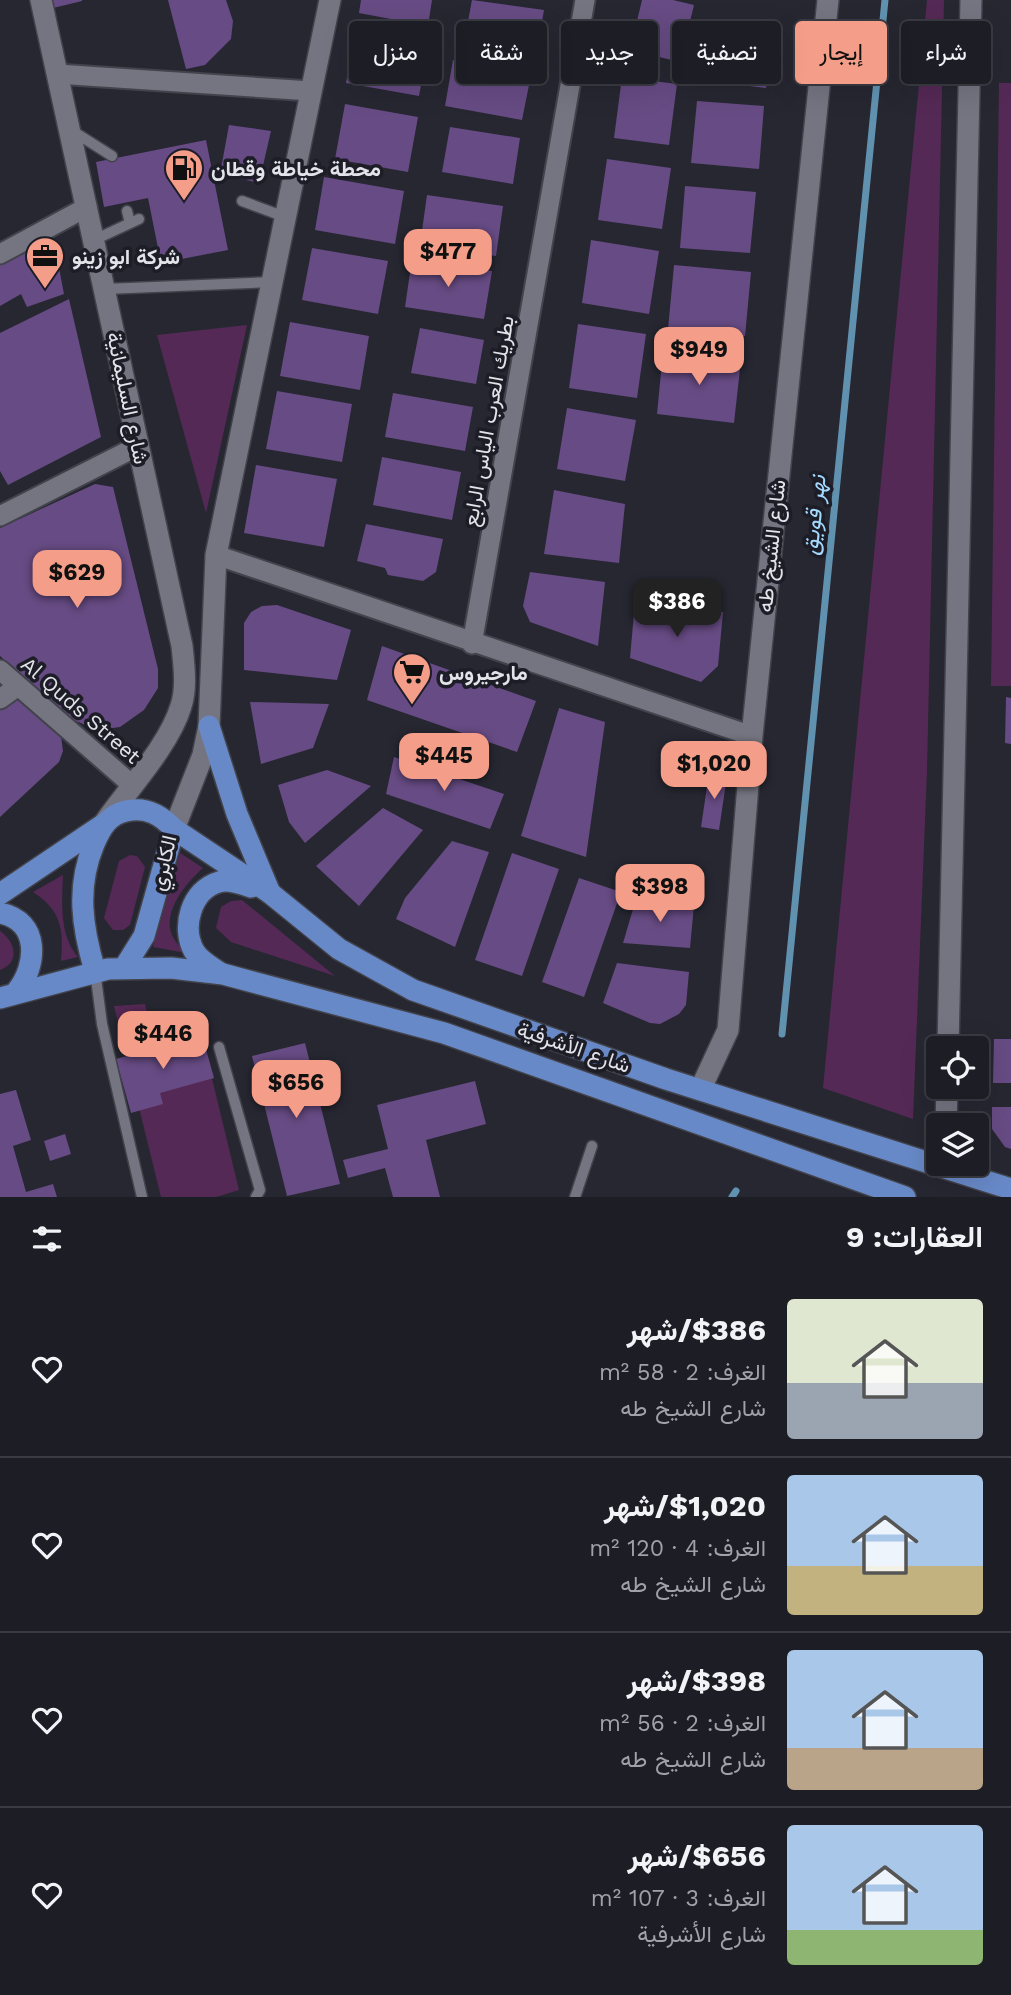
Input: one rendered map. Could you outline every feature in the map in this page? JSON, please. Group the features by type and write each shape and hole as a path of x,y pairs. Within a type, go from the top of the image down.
{"main road":[{"name":"شارع السليمانية","path":"41,0 183,646 185,677 181,706 161,745 101,826"},
{"path":"174,829 203,755 209,726 212,594 216,555 330,0"},
{"name":"شارع الشيخ طه","path":"701,1088 728,1030 752,736 828,0"},
{"path":"948,1036 971,0"},
{"path":"209,726 237,814 270,893"},
{"name":"الكابري","path":"0,894 110,818 132,809 156,814 174,829 144,936 124,968"},
{"path":"95,971 83,923 82,896 85,866 101,826"},
{"name":"شارع الأشرفية","path":"174,829 270,893 339,949 412,990 666,1079 926,1161"},
{"path":"223,974 203,962 189,938 191,910 198,897 221,881 270,893"},
{"path":"0,913 21,924 31,940 34,958 31,968 8,995"},
{"path":"8,995 95,971 124,968"},
{"name":"شارع الأشرفية","path":"124,968 171,968 223,974 444,1032 905,1197"},
{"name":"شارع الأشرفية","path":"973,1176 1011,1189"}],"street":[{"name":"بطريك العرب الياس الرابع","path":"472,644 585,0"},
{"path":"57,74 311,91"},
{"path":"0,254 87,207"},
{"path":"2,511 138,446"},
{"path":"216,555 472,644 752,736"},
{"name":"Al Quds Street","path":"0,670 131,784"},
{"path":"0,699 18,686"}],"lane":[{"path":"69,129 112,156"},
{"path":"242,201 285,217"},
{"path":"94,240 135,221 127,211"},
{"path":"104,289 272,282"},
{"path":"95,971 102,1024 142,1197"},
{"path":"219,1047 254,1161 260,1190 256,1197"},
{"path":"575,1197 592,1146"}],"shaded area":[{"path":"927,0 944,0 944,21 925,21"},
{"path":"999,83 1011,83 1011,686 991,686"},
{"path":"919,84 942,84 927,771 913,1119 823,1088"},
{"path":"247,325 206,513 157,335"},
{"path":"180,853 203,868 184,889 170,916 172,935 186,953 153,947"},
{"path":"130,855 137,856 145,867 130,925 123,930 113,930 104,918 119,861"},
{"path":"63,875 62,907 65,929 78,957 61,961 59,921 50,906 33,892"},
{"path":"242,900 335,976 231,942 216,928 221,907 231,901"},
{"path":"0,931 9,940 14,951 11,962 0,970"},
{"path":"145,1004 153,1040 200,1029 239,1190 216,1197 161,1197 114,1006"}],"building":[{"path":"47,0 82,0 82,1 49,9"},
{"path":"168,0 226,0 233,21 231,39 205,65 186,69"},
{"path":"361,0 432,0 429,21 401,21 359,13"},
{"path":"472,0 544,10 542,21 468,21"},
{"path":"642,0 673,0 694,5 690,21 672,21 672,60 658,57 658,21 637,21"},
{"path":"453,60 456,61 456,84 529,84 522,120 445,106"},
{"path":"658,82 677,84 669,145 614,138 621,84 658,84"},
{"path":"352,84 421,84 419,96"},
{"path":"732,84 766,84 766,88"},
{"path":"697,101 764,106 759,169 691,163"},
{"path":"345,104 418,117 408,172 335,159"},
{"path":"229,125 271,131 259,183 220,174"},
{"path":"450,127 520,138 513,184 442,172"},
{"name":"محطة خياطة وقطان","path":"206,140 228,250 161,263 148,198 104,207 96,162"},
{"path":"607,159 671,168 662,229 598,220"},
{"path":"324,177 404,191 395,244 315,230"},
{"path":"685,186 756,192 750,253 680,248"},
{"path":"427,195 503,206 496,256 420,245"},
{"path":"51,226 64,294 27,307 21,294 0,306 0,254"},
{"path":"591,240 659,251 649,314 582,303"},
{"path":"312,248 388,261 378,314 302,300"},
{"path":"412,259 492,271 484,319 405,307"},
{"path":"674,265 751,272 745,336 668,329"},
{"path":"69,299 101,437 8,485 0,471 0,333"},
{"path":"290,322 369,336 360,390 280,376"},
{"path":"578,324 646,334 637,398 569,388"},
{"path":"420,328 484,340 476,384 411,373"},
{"path":"663,352 741,360 734,423 657,414"},
{"path":"277,391 352,404 342,462 266,449"},
{"path":"393,393 473,407 465,451 385,437"},
{"path":"567,408 636,420 625,481 557,469"},
{"path":"382,457 461,472 452,520 373,505"},
{"path":"256,465 337,479 324,547 244,533"},
{"path":"95,484 113,487 158,669 158,688 144,710 120,727 97,730 69,718 0,656 0,528"},
{"path":"554,490 625,504 619,563 544,554"},
{"path":"366,524 443,539 436,572 423,581 388,575 385,568 357,561"},
{"path":"530,572 605,582 598,646 530,622 523,606"},
{"path":"635,602 723,612 718,666 701,682 630,658"},
{"path":"277,605 351,630 337,680 244,670 244,623 251,612 262,606"},
{"path":"382,646 536,701 517,752 367,700"},
{"path":"18,686 60,729 63,751 59,762 0,817 0,699"},
{"path":"1006,697 1011,698 1011,744 1005,743"},
{"path":"250,702 329,704 313,748 261,764"},
{"path":"559,708 605,722 586,857 521,836"},
{"path":"394,757 504,794 490,829 386,794"},
{"path":"327,770 371,786 305,843 289,822 278,785"},
{"path":"709,773 727,776 719,830 701,827"},
{"path":"383,808 423,830 359,906 316,866"},
{"path":"452,841 489,852 455,947 396,919 405,898"},
{"path":"512,853 559,869 522,976 475,960"},
{"path":"579,878 621,892 584,997 542,982"},
{"path":"636,899 694,905 690,948 623,943"},
{"path":"617,963 689,972 686,1005 679,1014 660,1024 650,1023 603,1003"},
{"path":"202,1035 214,1078 160,1093 163,1104 131,1113 116,1059"},
{"path":"994,1039 1011,1039 1011,1083 993,1083"},
{"path":"305,1043 340,1184 287,1196 252,1056"},
{"path":"475,1081 486,1124 426,1140 440,1197 393,1197 385,1168 348,1178 343,1160 388,1149 377,1105"},
{"path":"16,1090 31,1140 13,1146 26,1192 53,1184 57,1197 0,1197 0,1094"},
{"path":"992,1107 1011,1107 1011,1149 1005,1147 992,1129"},
{"path":"65,1134 71,1154 50,1161 44,1141"}],"waterway":[{"name":"نهر قويق","path":"782,1034 885,0"},
{"name":"نهر قويق","path":"732,1197 736,1191"}],"place":[{"name":"محطة خياطة وقطان","path":"184,202"},
{"name":"شركة ابو زينو","path":"45,290"},
{"name":"مارجيروس","path":"412,706"}]}
